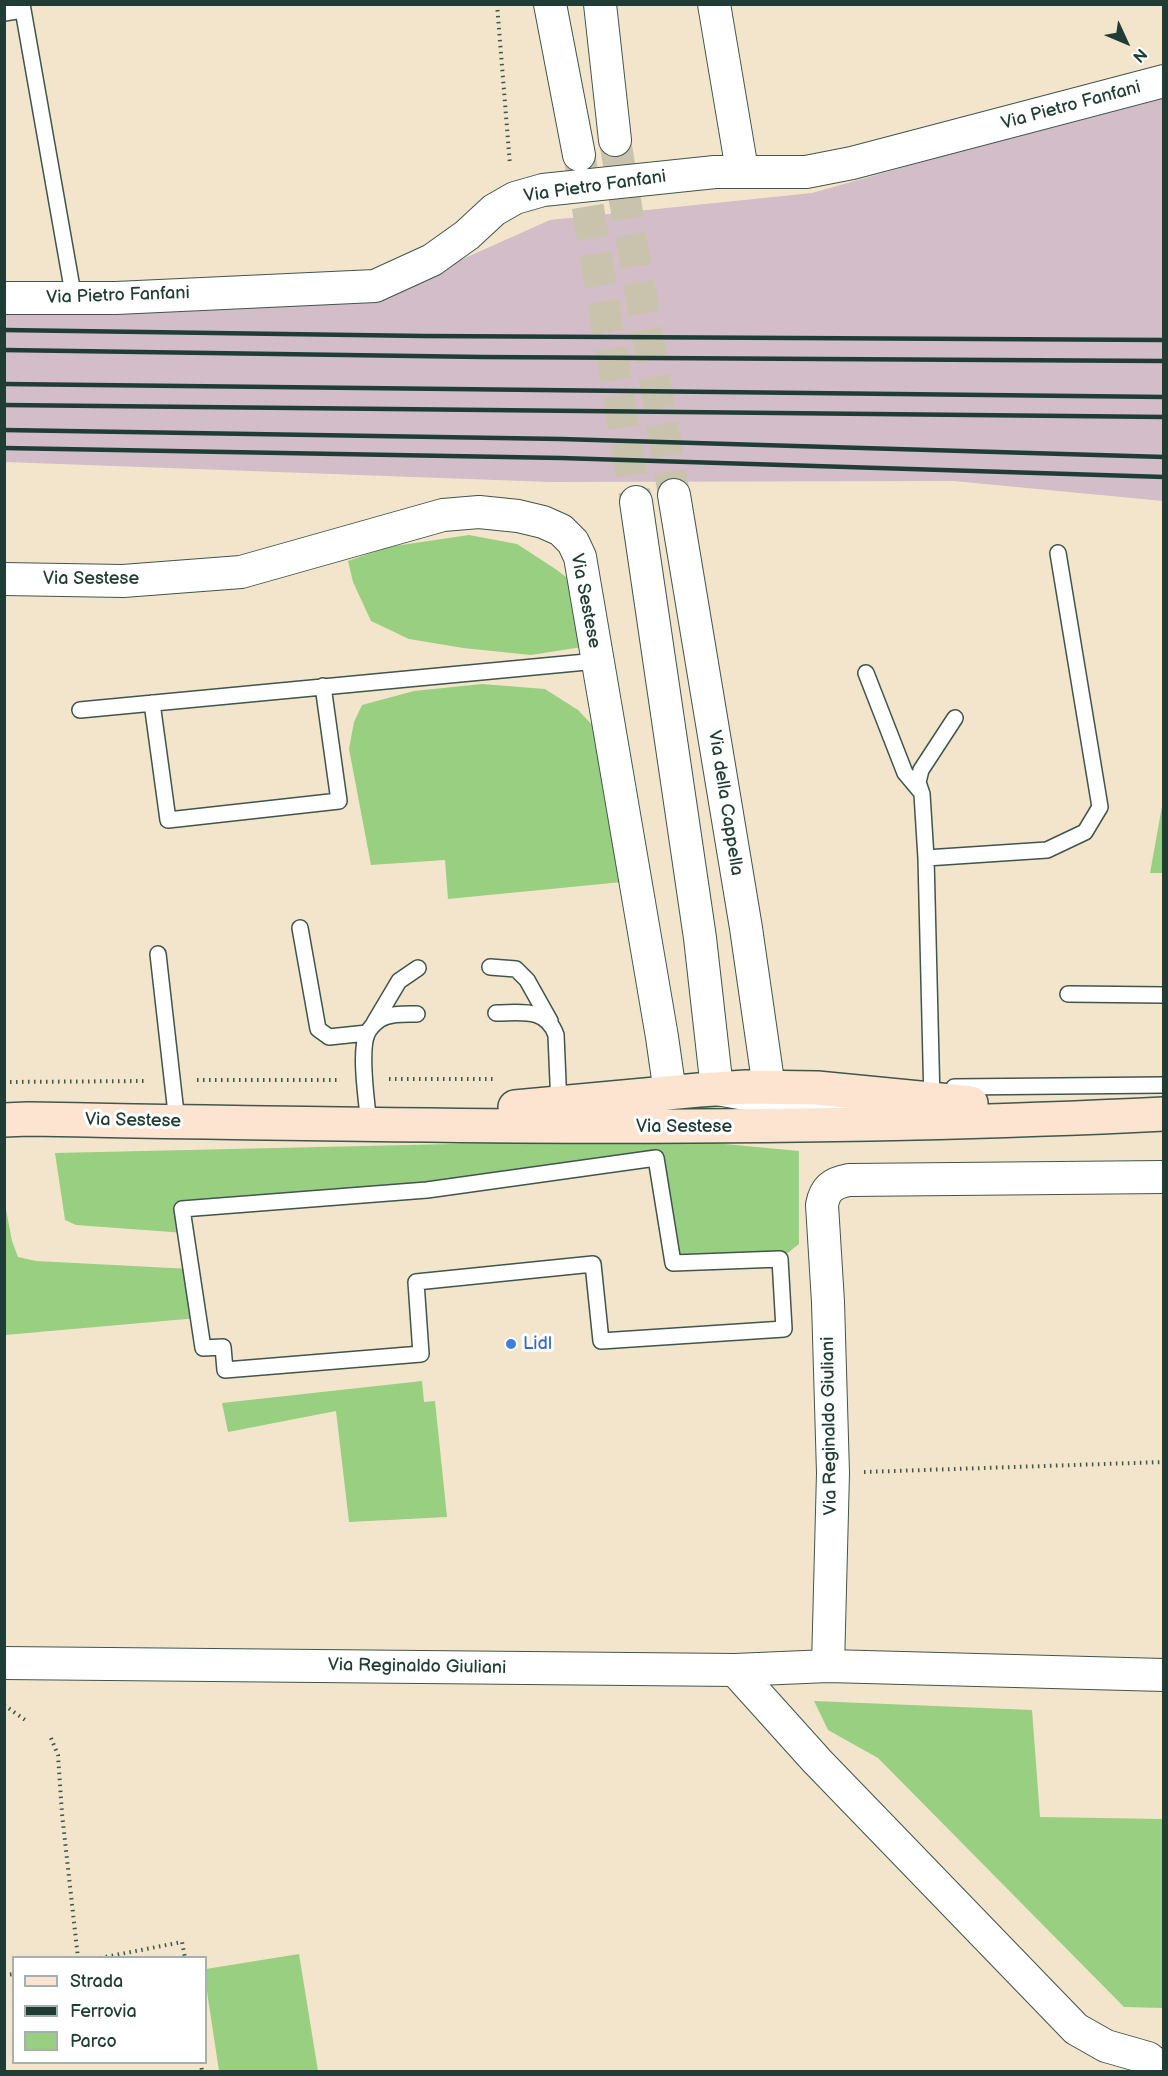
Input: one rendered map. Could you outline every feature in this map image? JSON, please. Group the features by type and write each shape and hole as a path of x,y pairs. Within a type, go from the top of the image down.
{"main road":[{"name":"Via Sestese","path":"569,1119 670,1093 817,1088 925,1108 1107,1117 1164,1114"},
{"name":"Via Sestese","path":"4,1120 261,1123 569,1119 743,1127 925,1108"}],"street":[{"path":"550,4 579,155"},
{"path":"600,4 615,140"},
{"path":"714,4 742,170"},
{"name":"Via Pietro Fanfani","path":"4,298 74,299 375,286 432,260 467,235 494,210 515,198 543,190 742,170 806,172 852,163 1164,81"},
{"name":"Via della Cappella","path":"674,495 746,928 744,1090"},
{"path":"636,502 700,938 744,1090"},
{"name":"Via Sestese","path":"4,579 123,581 241,572 444,515 479,512 518,516 543,522 561,530 573,542 580,557 670,1093"},
{"path":"569,1119 744,1090 925,1108"},
{"name":"Via Reginaldo Giuliani","path":"828,1666 833,1473 828,1302 822,1205 824,1194 829,1188 849,1180 1164,1177"},
{"name":"Via Reginaldo Giuliani","path":"4,1663 735,1670 828,1666 1164,1675"},
{"path":"735,1670 818,1761 1076,2029 1106,2046 1148,2058 1164,2071"}],"lane":[{"path":"4,13 23,7 74,299"},
{"path":"926,858 1047,850 1085,832 1100,807 1058,553"},
{"path":"80,710 597,661"},
{"path":"866,673 905,772 922,794"},
{"path":"152,703 168,820 339,801 323,686"},
{"path":"925,1108 926,858 922,794 918,782 921,770 955,718"},
{"path":"300,928 318,1029 329,1037 369,1030 380,1019 389,1016 417,1014"},
{"path":"159,954 177,1122"},
{"path":"368,1120 364,1050 369,1030 399,981 418,968"},
{"path":"490,968 516,969 527,980 553,1026 569,1119"},
{"path":"1068,994 1164,995"},
{"path":"496,1013 531,1012 547,1020 553,1026"},
{"name":"Via Sestese","path":"925,1108 1164,1085"},
{"path":"656,1158 673,1263 780,1259 784,1329 601,1341 593,1264 416,1281 421,1354 225,1370 223,1347 203,1348 182,1209 427,1190 656,1158"}],"path":[{"path":"497,4 510,173 515,198"},
{"path":"833,1473 1164,1462"},
{"path":"4,1706 28,1722"},
{"path":"51,1737 58,1755 78,1956"},
{"path":"110,1956 182,1942 185,1956"}],"shaded area":[{"path":"1163,94 1163,501 954,481 550,482 5,462 5,294 382,295 550,220 812,193"}],"green space":[{"path":"469,535 517,544 575,584 582,647 531,655 463,648 409,639 371,621 353,582 348,561 388,547"},
{"path":"482,684 545,689 578,710 598,731 622,882 448,899 445,860 371,865 349,749 354,722 362,705 414,691"},
{"path":"1163,801 1163,873 1150,873"},
{"path":"672,1139 799,1151 799,1244 780,1259 673,1263 656,1159 182,1209 185,1233 76,1225 65,1220 55,1153"},
{"path":"4,1199 12,1241 18,1257 36,1261 191,1269 198,1318 5,1335"},
{"path":"422,1381 424,1402 435,1401 447,1517 349,1522 336,1411 228,1432 222,1403"},
{"path":"814,1701 1032,1710 1040,1817 1163,1819 1163,2008 1124,2007 878,1758 828,1730"},
{"path":"299,1954 318,2071 219,2071 207,1992 207,1969"}],"tunnel":[{"path":"615,140 674,495"},
{"path":"580,159 636,502"}],"railway":[{"path":"4,330 423,336 1164,340"},
{"path":"4,350 482,357 1164,361"},
{"path":"4,384 1164,397"},
{"path":"4,405 1164,417"},
{"path":"4,430 561,439 1164,457"},
{"path":"4,448 561,458 1164,477"}],"place":[{"name":"Lidl","path":"511,1344"}]}
